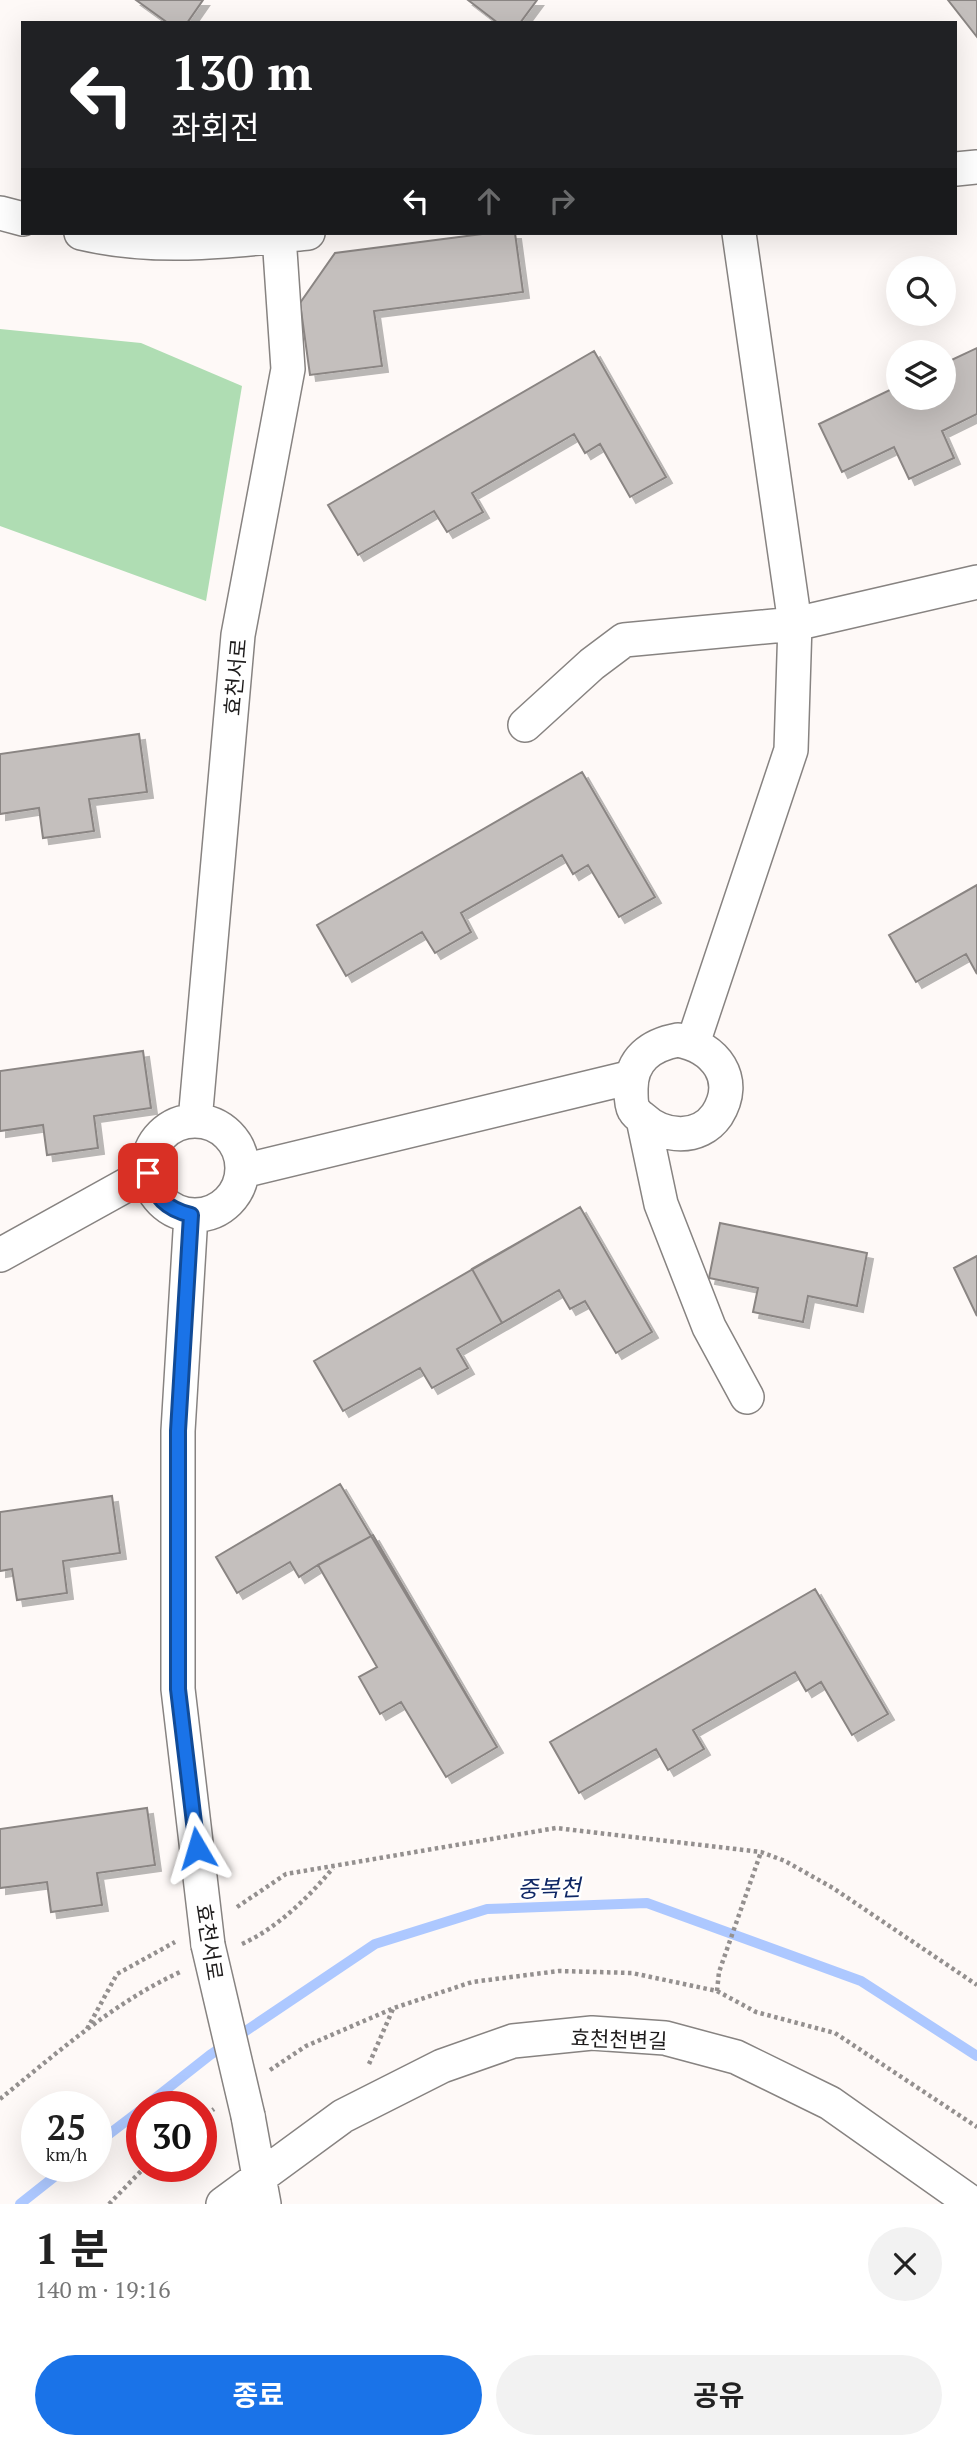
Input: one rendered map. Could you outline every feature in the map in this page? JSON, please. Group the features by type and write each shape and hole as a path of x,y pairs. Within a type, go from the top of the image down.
{"street":[{"path":"957,169 977,167"},
{"path":"0,213 21,218"},
{"path":"89,235 183,244 282,235"},
{"name":"효천서로","path":"195,1121 238,635 288,369 293,235"},
{"path":"693,1043 791,750 795,624 739,235"},
{"path":"525,724 592,663 624,640 795,624 977,582"},
{"path":"678,1040 693,1043 707,1050 718,1061 724,1075 724,1098 714,1118 702,1128 688,1134 673,1135 657,1130 634,1111 632,1077 638,1063 648,1051 662,1043 678,1040"},
{"path":"243,1171 632,1077"},
{"path":"643,1119 661,1204 709,1327 747,1397"},
{"path":"195,1121 211,1123 224,1130 238,1149 243,1171 240,1186 232,1199 220,1209 206,1215 191,1215 174,1211 162,1202 152,1189 148,1158 165,1131 179,1124 195,1121"},
{"path":"0,1255 148,1173"},
{"name":"효천서로","path":"191,1215 178,1431 178,1689 207,1936 248,2116 262,2191"},
{"name":"효천천변길","path":"223,2204 262,2191 343,2116 442,2066 513,2041 592,2033 665,2038 736,2057 830,2103 973,2204"}],"path":[{"path":"0,2099 87,2029 117,1974 155,1951 207,1936 286,1874 556,1828 761,1853 785,1861 833,1888 977,1985"},
{"path":"717,1991 719,1972 761,1853"},
{"path":"109,2204 130,2182"}],"green space":[{"path":"0,329 141,343 242,386 206,601 0,526"}],"building":[{"path":"136,0 203,0 188,21 165,21"},
{"path":"468,0 537,0 521,21 495,21"},
{"path":"948,0 977,0 977,37"},
{"path":"474,235 515,235 523,292 374,311 382,366 310,375 300,303 335,253"},
{"path":"977,348 977,414 942,431 954,458 909,479 894,447 842,472 819,424 886,392 886,410 956,410 956,358"},
{"path":"594,351 666,477 630,497 600,444 585,453 574,434 472,493 483,512 447,532 434,511 358,555 328,505"},
{"path":"139,734 147,792 89,799 94,831 43,838 39,808 0,814 0,754"},
{"path":"139,734 147,792 89,799 94,831 43,838 39,808 0,814 0,754"},
{"path":"582,772 655,897 619,917 588,865 573,874 562,855 461,913 471,932 435,953 422,932 346,976 317,925"},
{"path":"977,885 977,974 966,954 916,982 889,935"},
{"path":"143,1051 151,1108 94,1116 98,1148 47,1155 43,1125 0,1131 0,1071"},
{"path":"580,1207 652,1332 616,1353 585,1301 570,1309 559,1290 457,1349 468,1368 432,1388 420,1368 343,1411 314,1361"},
{"path":"580,1207 652,1332 616,1353 585,1301 570,1309 559,1290 502,1323 472,1269"},
{"path":"720,1223 867,1253 857,1306 808,1296 803,1322 753,1312 758,1288 709,1278"},
{"path":"977,1256 977,1316 954,1268"},
{"path":"340,1484 497,1747 446,1777 401,1702 380,1714 359,1677 377,1667 318,1565 299,1577 290,1562 237,1593 216,1557"},
{"path":"112,1496 120,1553 63,1561 67,1593 17,1600 12,1569 0,1571 0,1512"},
{"path":"373,1535 497,1747 446,1777 401,1702 380,1714 359,1677 377,1667 318,1565"},
{"path":"815,1589 888,1714 852,1735 821,1682 806,1691 795,1672 693,1730 704,1749 668,1770 656,1749 579,1793 550,1742"},
{"path":"147,1808 155,1865 97,1873 102,1905 51,1912 47,1882 0,1888 0,1829"}],"waterway":[{"name":"중복천","path":"164,2091 210,2055 375,1944 487,1909 647,1903 861,1981 977,2056"},
{"name":"중복천","path":"112,2132 126,2121"},
{"name":"중복천","path":"20,2204 48,2182"}],"route":[{"path":"148,1173 152,1189 162,1202 174,1211 191,1215 178,1431 178,1689 197,1848"}]}
